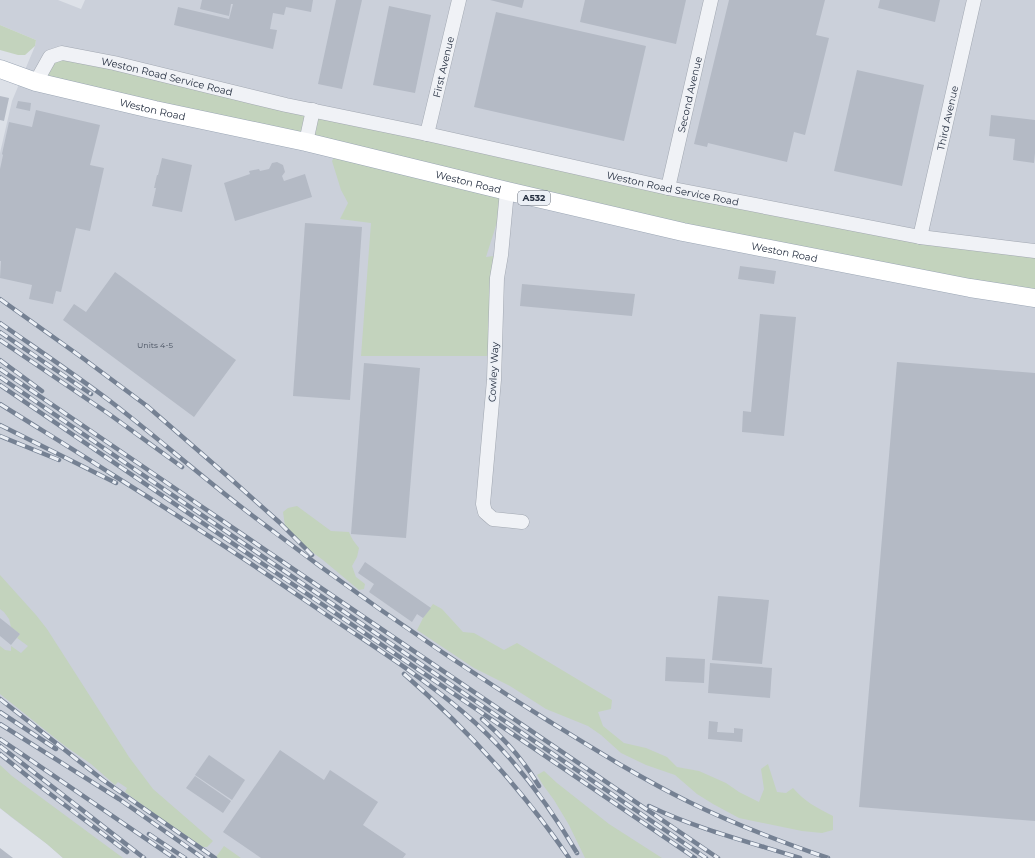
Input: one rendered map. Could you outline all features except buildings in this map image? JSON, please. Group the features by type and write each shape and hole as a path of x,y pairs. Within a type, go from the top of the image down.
{"main road":[{"name":"Weston Road","path":"0,69 36,82 155,110 306,142 683,232 970,288 1035,298"}],"street":[{"name":"First Avenue","path":"427,134 459,0"},
{"name":"Second Avenue","path":"668,188 711,0"},
{"name":"Third Avenue","path":"920,237 974,0"},
{"name":"Weston Road Service Road","path":"36,82 50,57 62,53 114,63 286,105 427,134 668,188 920,237 1035,250"},
{"path":"306,142 313,110"},
{"name":"Cowley Way","path":"507,191 501,255 497,278 494,380 483,504 485,512 492,519 522,522"}],"shaded area":[{"path":"0,0 58,0 81,9 85,0 1035,0 1035,858 63,858 0,808 0,153 12,101 35,46 36,40 0,25"}],"green space":[{"path":"0,25 36,40 35,46 25,55 18,55 0,50"},
{"path":"62,53 668,188 1035,251 1035,298 507,191 486,257 501,255 495,356 361,356 371,223 340,219 348,203 341,190 332,161 338,150 36,82"},
{"path":"297,506 331,531 349,532 359,548 357,557 352,566 356,577 365,584 364,589 359,590 323,560 297,541 285,526 283,512 288,508"},
{"path":"0,575 47,629 129,757 153,789 213,841 207,847 203,847 156,815 125,792 127,788 118,782 115,785 91,764 65,746 0,694 0,646 5,650 11,651 11,646 21,653 28,646 17,638 20,634 11,627 9,619 0,609"},
{"path":"433,604 442,609 463,632 474,633 504,650 517,643 612,700 611,709 598,712 603,726 624,743 646,748 667,757 677,767 699,771 726,783 739,792 759,802 764,789 761,769 768,764 777,792 786,793 793,788 811,804 833,816 833,830 822,833 802,831 739,818 697,794 675,775 646,765 621,753 601,735 588,726 546,709 510,686 474,668 417,630 424,616"},
{"path":"0,765 12,776 123,858 63,858 0,808"},
{"path":"544,771 609,824 662,858 585,858 569,825 537,775"},
{"path":"224,846 241,858 217,858 216,857"}],"railway":[{"path":"0,299 147,406 279,522 312,555"},
{"path":"0,323 110,401 235,502 325,570 398,622 509,696 635,773 671,793 740,825 828,858"},
{"path":"0,332 91,394"},
{"path":"0,340 109,414 182,467"},
{"path":"0,360 42,391"},
{"path":"0,369 718,858"},
{"path":"0,377 706,858"},
{"path":"0,385 695,858"},
{"path":"0,404 238,555 427,683 445,697 480,727 512,760 553,814 577,853"},
{"path":"0,425 116,483"},
{"path":"0,436 59,460"},
{"path":"404,674 449,716 492,760 551,832 569,858"},
{"path":"0,699 103,780 215,858"},
{"path":"0,712 56,749"},
{"path":"482,719 513,750 539,786"},
{"path":"0,724 119,799 203,858"},
{"path":"0,739 174,858"},
{"path":"0,746 144,858"},
{"path":"0,754 127,852"},
{"path":"649,806 686,822 742,841 800,858"},
{"path":"149,834 185,858"}]}
